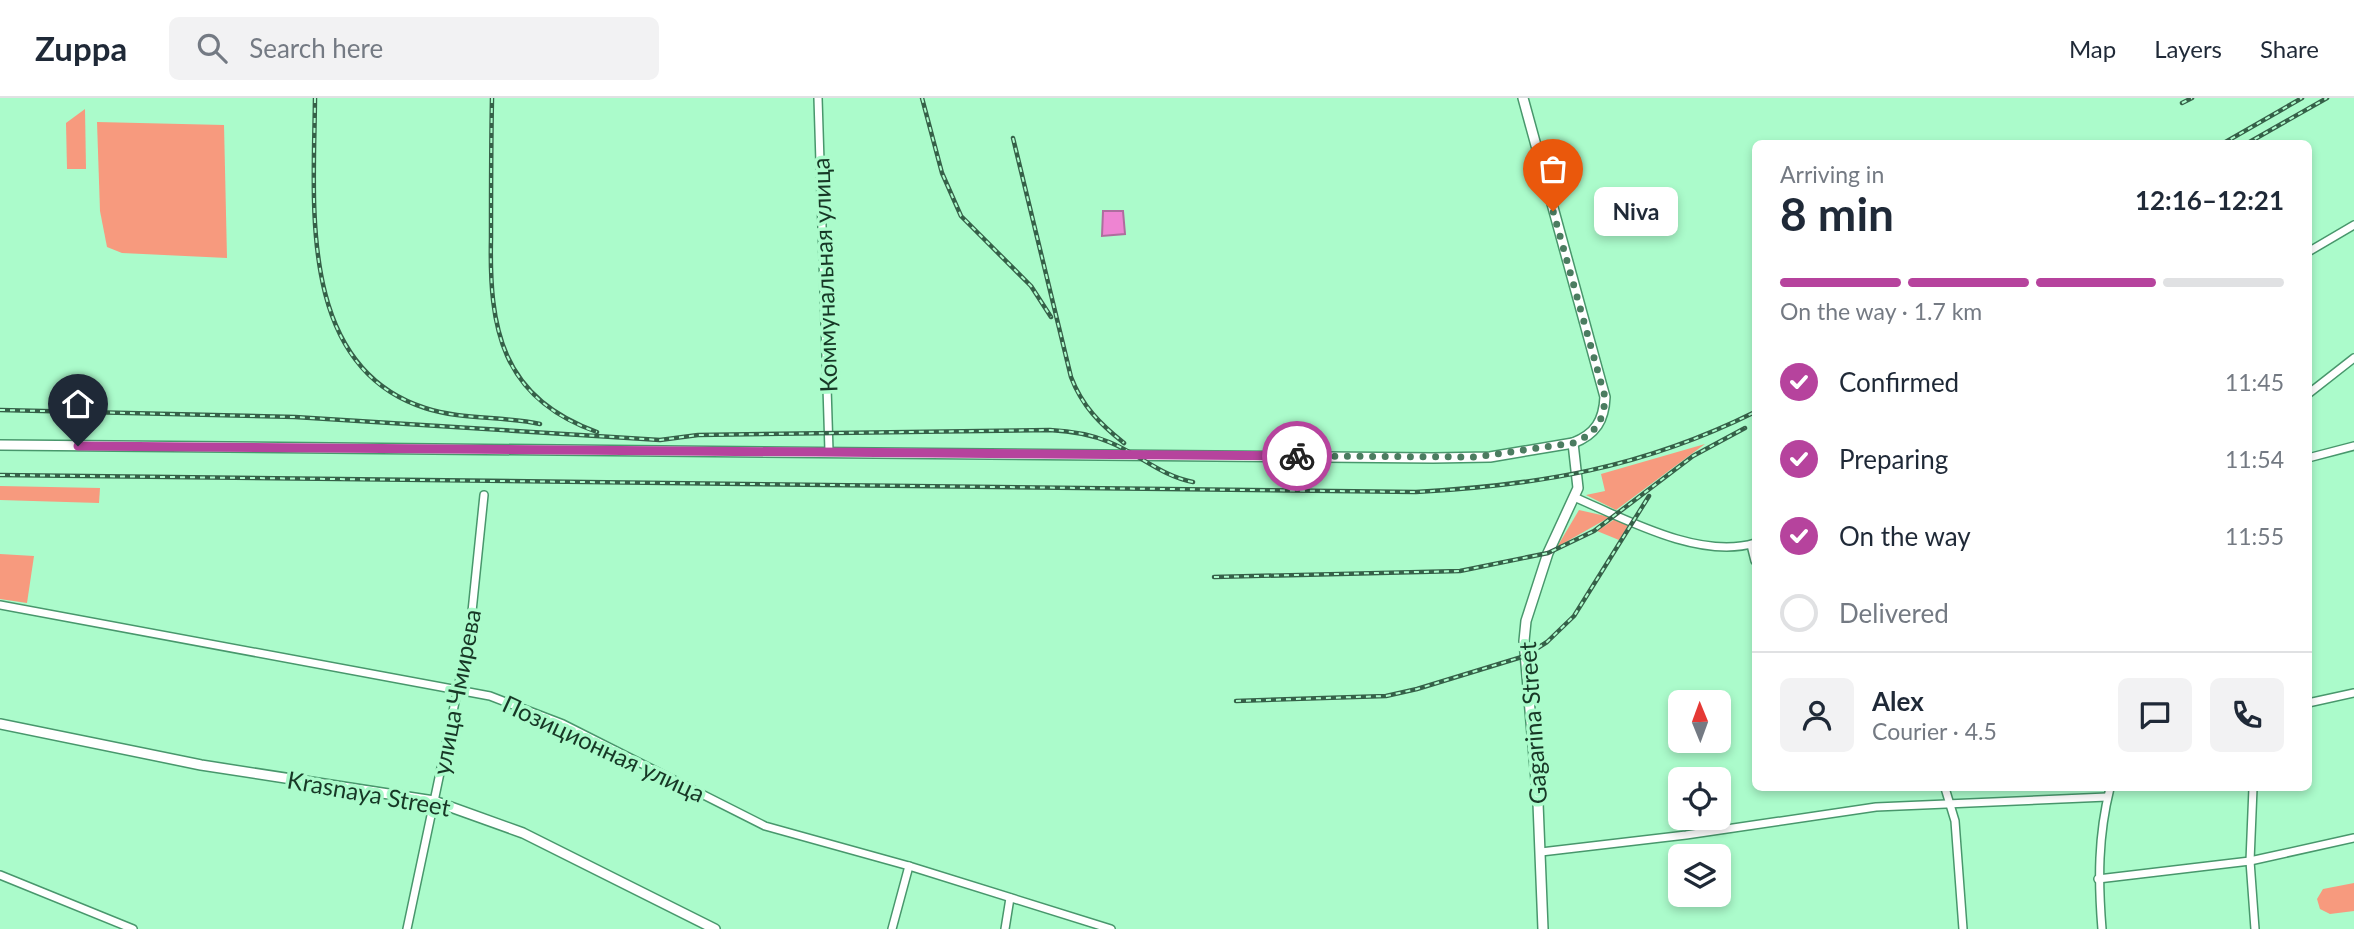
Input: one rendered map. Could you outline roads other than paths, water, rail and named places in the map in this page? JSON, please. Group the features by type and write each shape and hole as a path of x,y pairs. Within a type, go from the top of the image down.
{"main road":[{"path":"0,445 1433,458 1490,457 1573,443 1586,438 1599,425 1605,413 1605,397 1523,98"},
{"name":"Gagarina Street","path":"1543,929 1541,852 1524,641 1526,621 1548,553 1574,497 1578,475 1573,443"},
{"name":"Krasnaya Street","path":"0,724 201,765 434,802 523,833 715,929"}],"street":[{"name":"Коммунальная улица","path":"818,98 829,452"},
{"path":"2312,250 2354,225"},
{"path":"2312,391 2354,358"},
{"path":"2312,457 2354,446"},
{"name":"улица Чмирева","path":"407,929 459,689 474,603 484,495"},
{"path":"1574,497 1646,527 1707,547 1752,544"},
{"name":"Позиционная улица","path":"0,605 459,689 515,704 663,772 765,826 909,866 1111,929"},
{"path":"2312,703 2354,693"},
{"path":"1946,791 1955,821 1963,929"},
{"path":"2102,929 2098,879 2099,832 2108,791"},
{"path":"2253,791 2250,861 2255,929"},
{"path":"1541,852 1686,835 1876,807 2107,797"},
{"path":"2098,879 2250,861 2354,838"},
{"path":"891,929 909,866"},
{"path":"0,875 134,929"},
{"path":"1005,929 1010,898"}],"railway":[{"path":"315,98 314,186 322,278 334,320 354,357 383,387 425,408 540,424"},
{"path":"492,98 491,271 498,330 507,356 521,379 540,400 565,418 597,432"},
{"path":"922,98 942,173 961,216 1031,286 1051,317"},
{"path":"2182,103 2192,98"},
{"path":"2229,140 2302,98"},
{"path":"2253,140 2327,98"},
{"path":"1013,138 1071,377 1093,414 1124,443"},
{"path":"0,410 295,417 660,440 698,435 1050,430 1080,433 1102,439 1160,470 1193,482"},
{"path":"0,475 1416,492 1505,484 1590,470 1672,447 1752,413"},
{"path":"1214,577 1460,571 1548,553 1594,531 1693,456 1745,428"},
{"path":"1236,701 1386,696 1525,656 1547,642 1574,616 1649,496"}],"place":[{"name":"Niva","path":"1553,211"}]}
